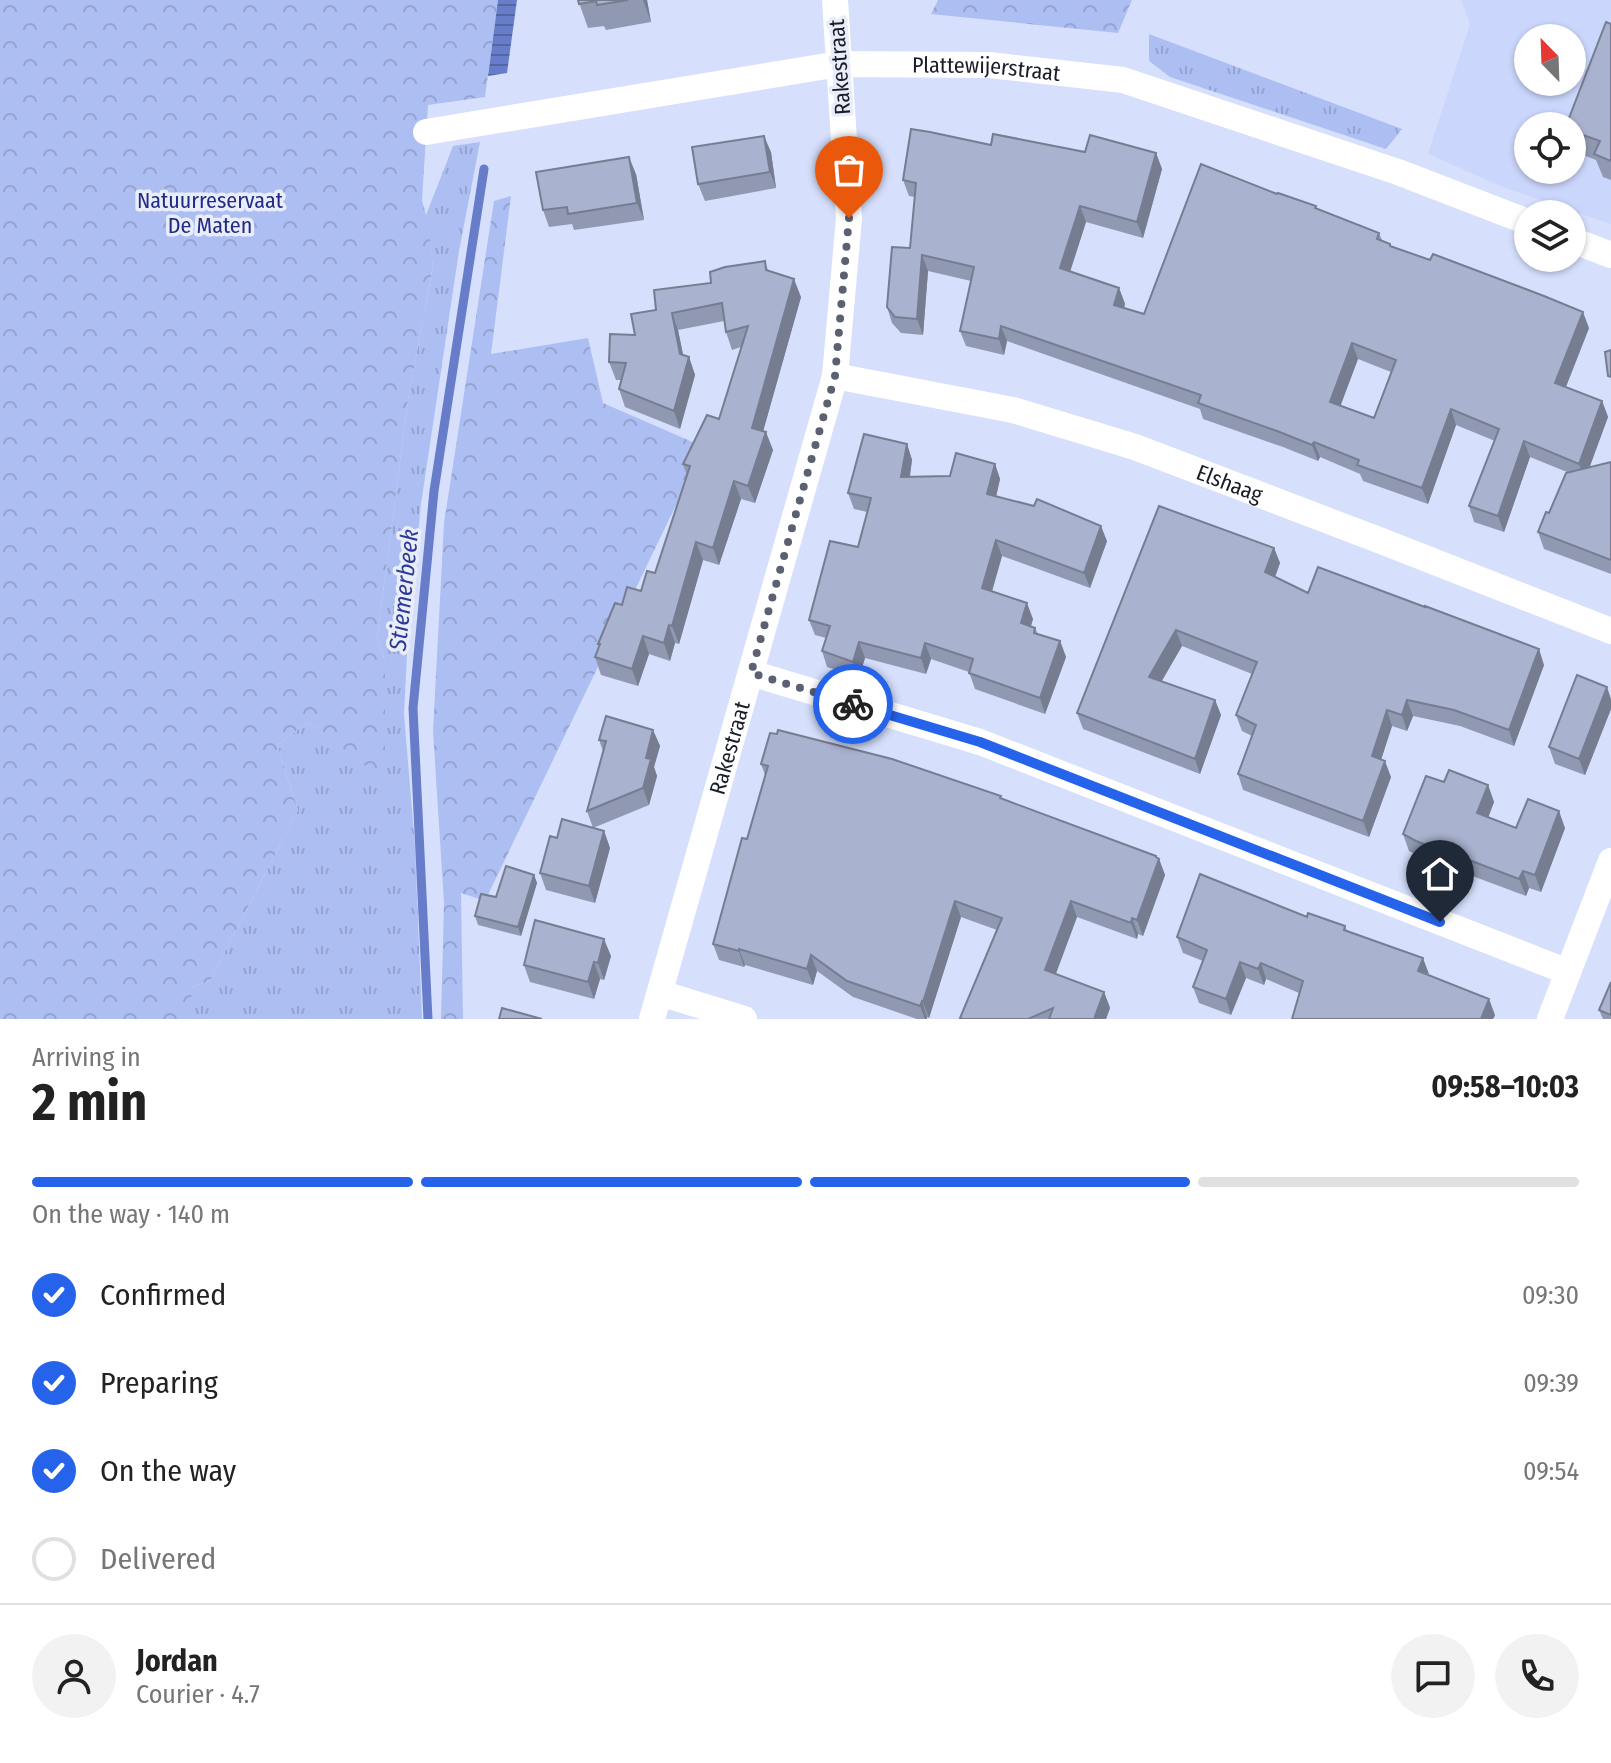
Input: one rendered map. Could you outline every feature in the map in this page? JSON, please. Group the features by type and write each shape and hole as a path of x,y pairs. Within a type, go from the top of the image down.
{"street":[{"name":"Rakestraat","path":"652,1019 835,376 849,218 835,0"},
{"name":"Plattewijerstraat","path":"426,132 839,64 989,65 1123,80 1398,172 1514,217"},
{"path":"1586,245 1611,255"},
{"name":"Elshaag","path":"835,376 1013,410 1135,447 1611,631"},
{"path":"751,673 980,742 1568,972"},
{"path":"1550,1019 1611,861"},
{"path":"660,993 744,1019"}],"shaded area":[{"path":"498,0 517,0 507,73 488,76"},
{"path":"1461,0 1611,0 1611,224 1586,215 1586,200 1541,200 1428,154 1470,24"}],"green space":[{"name":"Natuurreservaat De Maten","path":"0,0 498,0 485,97 428,105 422,200 433,266 408,400 377,639 385,661 385,781 308,722 277,745 298,810 210,981 192,987 190,1019 0,1019"},
{"path":"938,0 1132,0 1118,33 931,14"},
{"path":"1149,34 1402,129 1386,149 1170,77 1149,61"},
{"path":"480,142 459,251 421,504 408,634 404,714 415,846 422,1019 126,1019 131,1008 210,981 298,810 277,745 308,722 385,780 385,661 377,639 408,400 433,266 426,215 453,146"},
{"path":"511,196 491,354 588,338 603,403 704,447 485,901 461,893 463,1019 441,1019 444,903 433,731 444,523 494,201"}],"building":[{"path":"578,0 628,0 597,5 596,1 579,4"},
{"path":"1606,22 1611,24 1611,161 1594,154 1600,141 1586,136 1586,112 1571,112 1578,96 1586,96 1586,74"},
{"path":"911,129 991,145 993,134 1085,152 1090,135 1156,153 1137,222 1080,206 1060,268 1119,288 1114,305 1144,314 1201,164 1316,206 1379,233 1377,239 1390,246 1430,260 1433,254 1583,312 1555,383 1602,401 1579,464 1524,441 1498,516 1469,506 1499,429 1451,409 1422,488 1357,465 1359,460 1314,442 1312,445 1198,403 1201,395 1001,326 999,339 960,331 974,267 922,255 917,319 895,317 887,307 892,247 910,248 916,183 903,180","holes":["1352,343 1396,360 1374,418 1330,402"]},
{"path":"764,136 770,172 698,184 692,147"},
{"path":"629,157 637,203 568,214 567,207 543,210 536,172"},
{"path":"765,261 766,270 794,279 752,428 766,432 748,486 734,481 713,548 696,542 672,626 669,625 664,643 643,636 632,669 595,657 615,603 622,605 627,587 641,591 647,571 655,573 690,466 683,464 707,415 719,419 748,326 726,332 722,303 672,313 680,354 689,357 674,411 619,389 626,363 609,362 610,334 635,335 631,314 656,310 654,290 711,283 710,272"},
{"path":"1611,350 1611,377 1608,376 1605,352"},
{"path":"864,434 907,444 901,477 950,476 956,453 995,464 987,494 1034,506 1037,499 1101,526 1084,573 996,540 982,588 1027,603 1021,623 1035,628 1034,633 1060,641 1040,698 969,673 973,659 925,643 921,658 859,642 853,662 822,651 830,626 809,620 830,541 858,547 871,498 848,493"},
{"path":"1611,462 1611,560 1538,532 1566,473"},
{"path":"1159,506 1274,548 1265,572 1308,593 1318,567 1539,649 1509,730 1454,710 1407,700 1402,715 1387,710 1372,756 1385,761 1363,821 1238,774 1256,725 1236,715 1257,662 1176,630 1149,677 1215,700 1195,759 1077,713"},
{"path":"1577,675 1607,687 1579,759 1549,747"},
{"path":"606,716 653,730 646,758 651,759 643,788 587,811 606,741 599,740"},
{"path":"778,730 892,759 1001,796 1156,856 1159,859 1137,920 1132,918 1131,923 1071,901 1045,970 1104,992 1094,1019 1049,1019 1053,1008 1028,1019 960,1018 1002,918 955,901 920,1006 847,981 811,955 807,969 713,944 742,838 747,839 768,766 761,764 770,733 777,734"},
{"path":"1449,770 1488,785 1477,813 1516,828 1528,799 1559,811 1535,875 1523,871 1519,879 1403,834 1426,776 1444,782"},
{"path":"562,819 604,831 589,886 540,873 550,836 557,838"},
{"path":"506,866 534,875 518,927 475,916 481,894 496,897"},
{"path":"1200,874 1307,917 1308,913 1345,926 1344,930 1423,958 1418,971 1489,999 1481,1019 1292,1019 1303,981 1261,963 1258,969 1240,962 1226,999 1193,987 1207,950 1177,937"},
{"path":"535,920 604,939 598,963 594,962 588,982 524,965"},
{"path":"1611,982 1611,1015 1599,1010"},
{"path":"502,1008 542,1019 499,1019"}],"waterway":[{"name":"Stiemerbeek","path":"428,1019 413,708 434,491 484,169"}],"way so far":[{"path":"849,218 835,376 751,673 853,704"}],"route":[{"path":"853,704 980,742 1440,922"}]}
